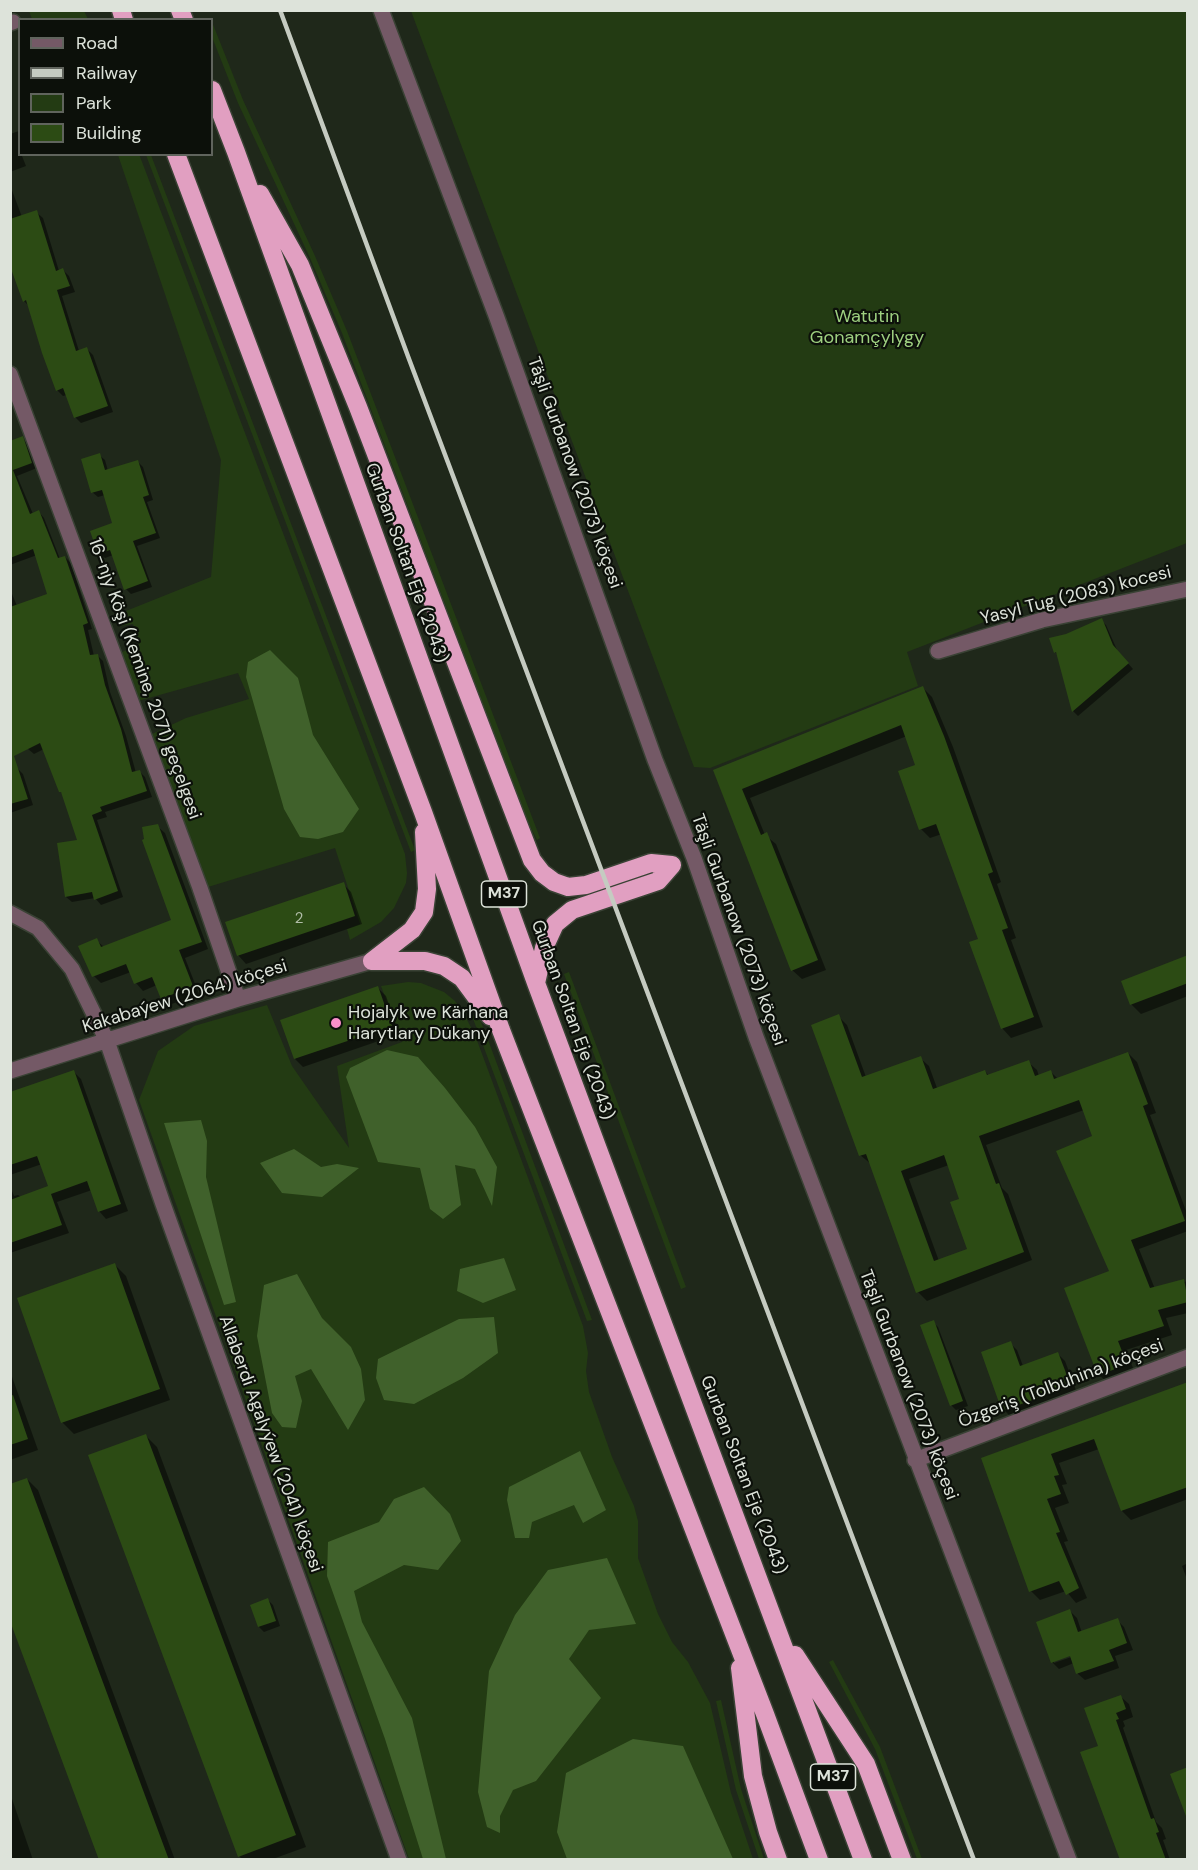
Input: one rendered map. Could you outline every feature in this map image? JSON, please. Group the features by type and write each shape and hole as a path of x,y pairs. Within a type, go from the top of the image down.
{"highway":[{"name":"Gurban Soltan Eje (2043)","path":"213,93 536,983 863,1860"},
{"path":"236,152 300,265 358,407 532,860 542,873 554,882 568,887 586,885 651,863 672,865"},
{"name":"M37","path":"177,156 423,812 501,1030 765,1714 819,1860"},
{"path":"372,961 412,930 424,912 427,889 423,812"},
{"path":"536,983 544,948 555,924 572,910 658,881 672,865"},
{"path":"372,961 425,961 444,966 462,978 501,1030"},
{"path":"780,1633 866,1764 902,1860"},
{"path":"737,1645 753,1776 778,1860"}],"street":[{"name":"Täşli Gurbanow (2073) köçesi","path":"381,10 497,318 655,760 694,858 756,1037 1069,1860"},
{"name":"16-njy Köşi (Kemine, 2071) geçelgesi","path":"10,374 200,888 238,999"},
{"name":"Yasyl Tug (2083) kocesi","path":"938,651 1042,620 1188,589"},
{"path":"672,865 694,858"},
{"name":"Allaberdi Agalyýew (2041) köçesi","path":"10,914 38,928 72,969 107,1041 163,1204 399,1860"},
{"name":"Kakabaýew (2064) köçesi","path":"10,1071 238,999 372,961"},
{"name":"Özgeriş (Tolbuhina) köçesi","path":"915,1460 1188,1357"}],"green space":[{"path":"29,11 84,11 88,18 32,18"},
{"name":"Watutin Gonamçylygy","path":"411,11 1187,11 1187,543 907,652 918,686 710,768 694,767"},
{"path":"213,25 243,100 347,331 540,838 537,840 528,822 342,333 238,103 213,40"},
{"path":"118,156 140,156 405,854 406,883 394,908 381,922 350,940 347,929 360,924 335,848 208,887 152,734 186,718 249,699 238,673 138,701 122,652 139,645 133,624 120,626 116,615 211,577 221,460"},
{"path":"146,156 151,156 415,850 411,852"},
{"path":"270,650 298,678 313,735 359,809 343,832 318,839 300,837 284,809 246,677 248,662"},
{"path":"569,972 686,1287 681,1289 564,974"},
{"path":"408,982 421,983 444,992 455,1001 475,1035 583,1326 588,1353 586,1371 589,1392 612,1457 634,1506 638,1521 638,1558 658,1614 672,1642 688,1662 710,1703 731,1793 753,1859 409,1859 139,1100 158,1051 194,1026 267,1005 292,1066 349,1148 337,1066 402,1042 381,986"},
{"path":"477,1013 592,1320 587,1321 472,1016"},
{"path":"387,1050 418,1057 475,1127 497,1167 492,1206 475,1169 455,1165 461,1205 443,1219 430,1209 420,1168 378,1162 346,1077 350,1068"},
{"path":"201,1120 207,1141 206,1177 236,1302 224,1305 164,1123"},
{"path":"294,1149 321,1167 337,1164 359,1168 322,1197 282,1193 260,1163"},
{"path":"504,1258 516,1290 483,1303 457,1291 460,1269"},
{"path":"297,1274 322,1318 351,1347 361,1369 365,1400 348,1430 311,1369 295,1376 302,1401 296,1428 282,1427 272,1413 257,1336 264,1285"},
{"path":"494,1317 498,1353 463,1378 414,1404 384,1400 376,1378 378,1359 459,1319"},
{"path":"580,1451 606,1510 583,1523 574,1505 532,1522 529,1538 515,1538 507,1500 509,1487"},
{"path":"424,1487 450,1514 461,1541 438,1570 404,1565 354,1591 362,1622 412,1718 446,1859 423,1859 385,1739 327,1576 328,1542 379,1522 394,1499"},
{"path":"607,1558 636,1624 589,1630 569,1659 601,1698 536,1781 513,1790 500,1816 500,1833 487,1827 478,1792 489,1671 515,1615 548,1570"},
{"path":"833,1660 880,1747 922,1859 917,1859 875,1749 829,1662"},
{"path":"721,1700 741,1789 764,1859 759,1859 736,1790 716,1701"},
{"path":"633,1739 683,1746 733,1859 567,1859 557,1832 566,1773"}],"building":[{"path":"37,210 56,271 63,268 70,286 57,290 76,351 87,347 108,406 74,418 63,388 56,391 26,300 23,302 10,266 10,219"},
{"path":"23,436 32,463 13,470 30,514 39,510 58,558 65,556 88,623 83,625 90,655 98,654 105,685 121,729 132,772 140,770 147,791 100,807 102,811 92,815 118,891 94,900 92,892 65,897 57,843 77,840 61,792 59,792 40,743 14,756 28,799 10,804 10,607 47,594 33,549 10,558 10,441"},
{"path":"100,453 105,470 138,460 149,495 143,497 156,533 133,541 148,581 124,590 110,550 98,554 90,531 112,523 102,490 91,493 81,459"},
{"path":"1102,618 1113,645 1129,663 1072,712 1056,652 1054,653 1049,638 1066,634"},
{"path":"923,686 944,736 993,872 988,874 1008,928 1002,930 1034,1017 1001,1029 969,942 978,939 936,824 919,830 898,771 915,765 901,725 742,789 761,835 767,832 818,960 791,971 713,770"},
{"path":"158,824 202,942 179,950 193,986 161,999 152,977 134,984 126,964 92,977 78,946 97,938 101,947 171,920 142,840 144,839 142,827"},
{"path":"344,882 355,916 237,956 225,922"},
{"path":"1188,955 1188,983 1130,1005 1121,981"},
{"name":"Hojalyk we Kärhana Harytlary Dükany","path":"378,986 392,1026 294,1059 280,1020"},
{"path":"839,1014 862,1077 921,1056 933,1089 985,1070 987,1075 1029,1060 1035,1076 1051,1070 1054,1079 1128,1052 1148,1104 1143,1106 1185,1221 1131,1240 1150,1288 1184,1279 1188,1302 1158,1310 1164,1326 1118,1341 1127,1364 1098,1376 1064,1288 1109,1271 1056,1151 1092,1136 1079,1100 979,1136 1024,1252 916,1293 866,1154 859,1156 811,1025","holes":["944,1155 959,1199 950,1202 967,1249 934,1261 901,1171"]},
{"path":"74,1070 121,1204 98,1212 87,1181 51,1194 62,1225 10,1243 10,1200 48,1186 37,1156 10,1165 10,1092"},
{"path":"115,1263 160,1389 61,1423 17,1298"},
{"path":"934,1320 963,1401 950,1406 920,1325"},
{"path":"1011,1341 1020,1366 1058,1352 1071,1386 1002,1411 981,1352"},
{"path":"1188,1382 1188,1487 1121,1511 1094,1439 1051,1454 1059,1475 1054,1476 1061,1494 1047,1499 1060,1532 1056,1533 1079,1588 1066,1595 1059,1581 1029,1592 981,1458"},
{"path":"13,1395 28,1439 10,1445 10,1396"},
{"path":"146,1434 296,1835 238,1857 88,1455"},
{"path":"27,1478 169,1860 99,1860 10,1621 10,1484"},
{"path":"268,1598 276,1621 258,1627 250,1605"},
{"path":"1070,1609 1078,1632 1118,1618 1127,1643 1109,1650 1114,1661 1076,1674 1070,1656 1051,1663 1036,1622"},
{"path":"1121,1695 1126,1709 1116,1713 1119,1719 1116,1720 1151,1819 1154,1818 1159,1832 1156,1833 1166,1860 1120,1860 1080,1752 1098,1746 1084,1708"},
{"path":"1188,1767 1188,1816 1186,1816 1170,1774"}],"railway":[{"path":"280,10 974,1860"}],"place":[{"name":"Hojalyk we Kärhana Harytlary Dükany","path":"336,1023"}]}
